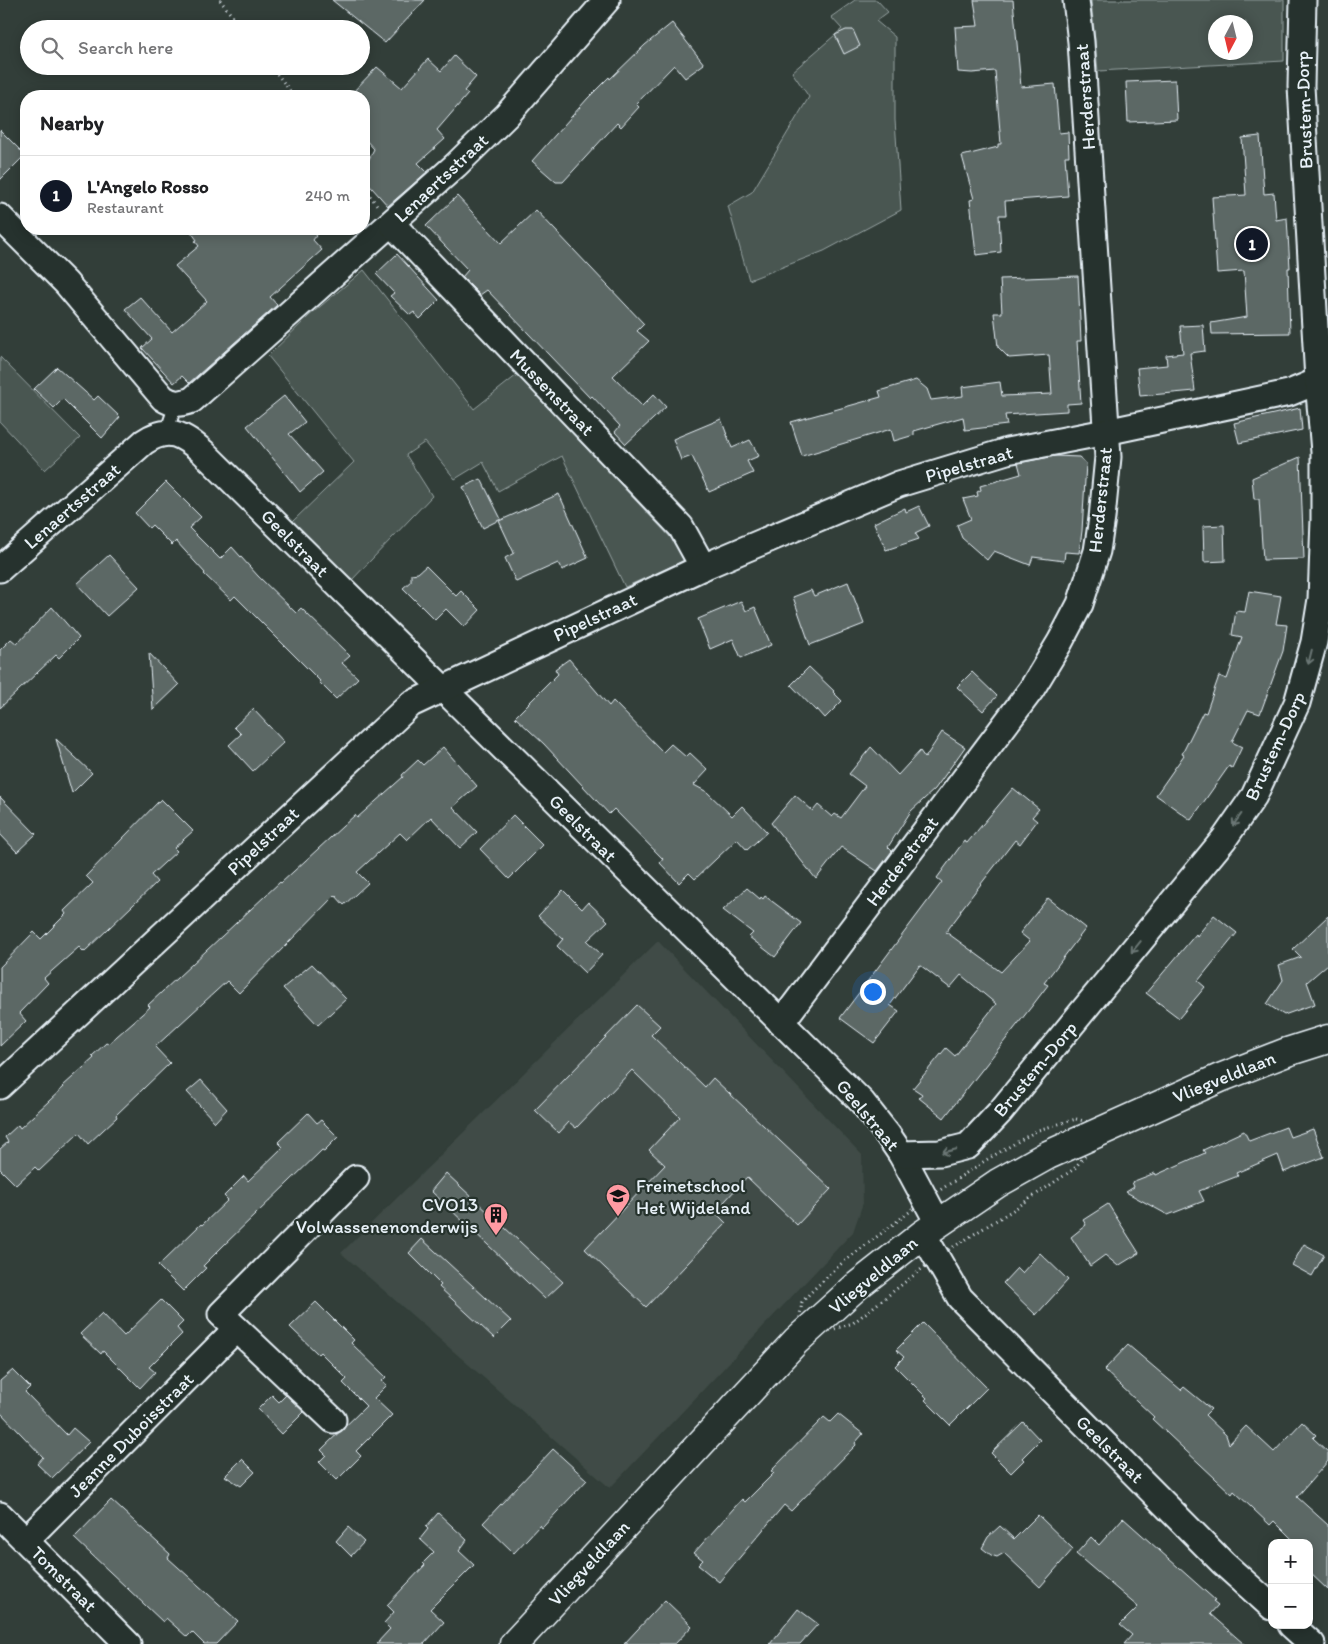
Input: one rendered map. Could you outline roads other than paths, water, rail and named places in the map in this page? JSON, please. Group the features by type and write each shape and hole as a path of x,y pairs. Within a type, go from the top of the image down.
{"main road":[{"name":"Vliegveldlaan","path":"514,1644 796,1341 858,1285 930,1229 998,1183 1048,1155 1220,1078 1287,1052 1328,1039"}],"street":[{"name":"Lenaertsstraat","path":"178,401 392,224 456,165 507,115 607,0"},
{"name":"Herderstraat","path":"781,1023 1032,690 1080,604 1097,551 1108,457 1081,42 1076,0"},
{"name":"Brustem-Dorp","path":"901,1154 940,1153 968,1146 1000,1112 1224,839 1254,796 1297,703 1314,642 1320,599 1326,452 1323,378 1301,86 1303,0"},
{"path":"0,217 66,283 178,401"},
{"name":"Mussenstraat","path":"392,224 681,528 703,567"},
{"name":"Pipelstraat","path":"0,1086 410,704 703,567 899,484 1007,451 1289,393 1323,378"},
{"name":"Geelstraat","path":"155,438 178,434 203,452 862,1102 901,1154 930,1229 937,1257 960,1298 1223,1563 1268,1604"},
{"name":"Lenaertsstraat","path":"0,569 155,438"},
{"path":"333,1420 221,1314 356,1178"},
{"name":"Jeanne Duboisstraat","path":"26,1540 236,1329"},
{"name":"Tomstraat","path":"0,1514 128,1644"},
{"path":"1295,1629 1312,1644"}],"lane":[{"path":"155,438 178,401"}],"place":[{"name":"L'Angelo Rosso","path":"1252,244"},
{"name":"Freinetschool Het Wijdeland","path":"618,1217"},
{"name":"CVO13 Volwassenenonderwijs","path":"496,1236"}]}
